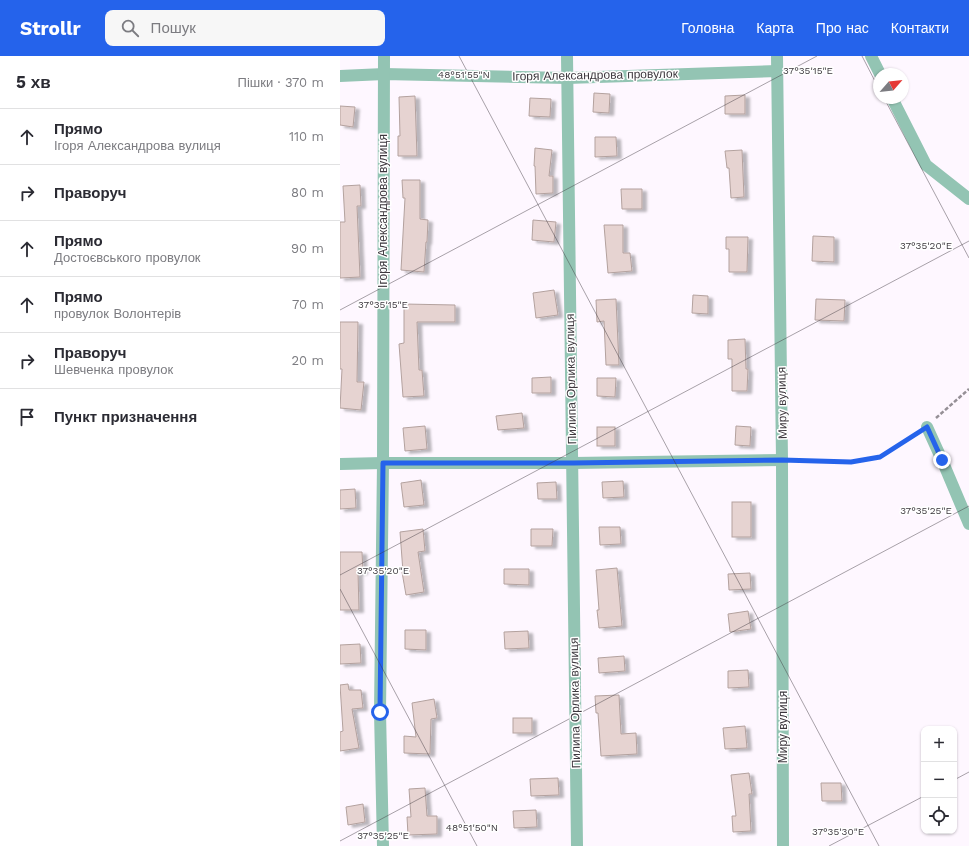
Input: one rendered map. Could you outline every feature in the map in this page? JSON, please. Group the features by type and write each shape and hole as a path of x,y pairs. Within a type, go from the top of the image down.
{"street":[{"name":"Ігоря Александрова вулиця","path":"383,846 380,712 383,463 384,56"},
{"name":"Пилипа Орлика вулиця","path":"567,56 577,846"},
{"name":"Миру вулиця","path":"777,56 782,460 783,846"},
{"path":"871,56 877,68"},
{"name":"Ігоря Александрова провулок","path":"340,76 384,74 567,78 777,71"},
{"path":"895,104 926,165 969,199"},
{"path":"927,427 969,524"},
{"path":"340,464 782,460"}],"path":[{"path":"782,460 851,462 880,457 927,427 969,389"}],"building":[{"path":"594,93 610,94 609,113 593,112"},
{"path":"745,95 745,114 725,114 725,96"},
{"path":"415,96 417,156 398,156 398,136 400,136 399,97"},
{"path":"530,98 551,99 550,117 529,116"},
{"path":"340,106 355,107 353,127 340,125"},
{"path":"595,137 616,137 617,156 595,157"},
{"path":"535,148 552,150 549,176 553,176 553,193 536,194 534,166"},
{"path":"742,150 744,197 731,198 729,168 727,168 725,151"},
{"path":"402,180 420,180 420,219 428,220 424,272 401,270 405,198 403,198"},
{"path":"360,185 361,206 357,206 360,277 340,278 340,222 345,222 343,186"},
{"path":"621,189 642,189 642,209 622,209"},
{"path":"533,220 556,222 554,242 532,240"},
{"path":"604,225 623,225 623,253 630,253 632,271 608,273"},
{"path":"813,236 834,237 834,262 812,261"},
{"path":"726,237 748,237 747,272 729,272 729,249 726,249"},
{"path":"554,290 558,315 536,318 533,293"},
{"path":"693,295 708,296 708,314 692,313"},
{"path":"616,299 619,365 606,365 604,321 597,322 596,300"},
{"path":"816,299 845,300 844,321 815,320"},
{"path":"404,304 455,305 455,322 417,322 419,370 422,370 424,396 403,397 399,344 404,343"},
{"path":"340,322 358,322 357,382 364,382 361,410 340,408 342,369 340,369"},
{"path":"745,339 746,369 748,369 747,391 732,391 732,359 728,359 728,340"},
{"path":"551,377 551,393 532,393 532,378"},
{"path":"597,378 616,378 615,397 597,396"},
{"path":"522,413 524,428 498,430 496,416"},
{"path":"425,426 427,449 405,451 403,428"},
{"path":"736,426 751,427 750,446 735,445"},
{"path":"597,427 615,427 615,446 597,446"},
{"path":"421,480 424,505 404,507 401,483"},
{"path":"623,481 624,497 603,498 602,482"},
{"path":"556,482 557,499 538,499 537,483"},
{"path":"355,489 356,508 340,509 340,490"},
{"path":"732,502 751,502 751,537 732,537"},
{"path":"599,527 620,527 621,544 600,545"},
{"path":"423,529 425,551 418,552 424,592 406,595 402,572 400,532"},
{"path":"531,529 553,529 552,546 531,546"},
{"path":"340,552 362,552 363,572 358,572 359,610 340,610"},
{"path":"617,568 622,626 599,628 596,570"},
{"path":"504,569 529,569 529,585 504,584"},
{"path":"750,573 751,589 729,590 728,574"},
{"path":"748,611 751,629 730,632 728,614"},
{"path":"405,630 426,630 426,650 405,649"},
{"path":"528,631 529,648 505,649 504,632"},
{"path":"360,644 361,663 340,664 340,645"},
{"path":"624,656 625,671 599,673 598,658"},
{"path":"748,670 749,687 728,688 728,671"},
{"path":"348,684 349,690 361,690 363,708 352,709 359,748 340,751 340,732 343,731 340,685"},
{"path":"619,695 621,734 636,733 637,754 601,756 598,713 596,713 595,696"},
{"path":"434,699 437,718 431,719 430,754 404,753 404,736 416,737 412,703"},
{"path":"513,718 532,718 532,733 513,733"},
{"path":"745,726 747,748 725,749 723,728"},
{"path":"749,773 752,794 749,794 751,831 733,832 732,816 736,816 731,775"},
{"path":"558,778 559,795 531,796 530,779"},
{"path":"821,783 841,783 842,801 822,801"},
{"path":"425,788 427,816 437,816 437,834 408,835 407,817 411,817 409,789"},
{"path":"363,804 365,822 348,825 346,807"},
{"path":"536,810 537,827 514,828 513,811"}],"route":[{"path":"380,712 383,463 573,463 782,460 851,462 880,457 927,427 942,460"}]}
